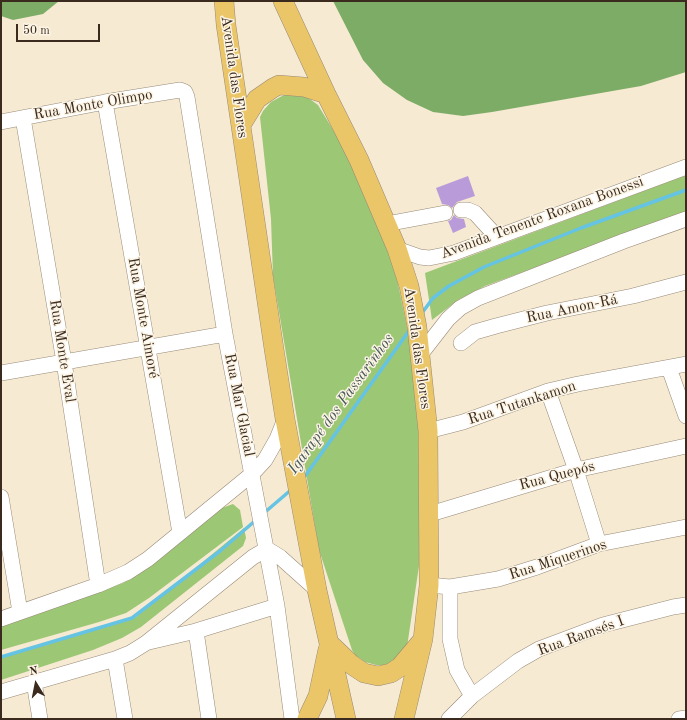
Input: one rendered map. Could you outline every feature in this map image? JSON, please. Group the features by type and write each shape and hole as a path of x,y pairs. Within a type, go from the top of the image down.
{"main road":[{"name":"Avenida das Flores","path":"224,1 285,419 317,590 346,719"},
{"name":"Avenida das Flores","path":"283,1 326,94 359,160 397,249 409,286 417,327 428,431 430,514 429,586 423,639 404,719"},
{"path":"241,125 257,99 279,85 304,87 326,94"},
{"path":"330,644 364,674 378,676 391,673 400,667 423,639"},
{"path":"307,719 318,696 330,644"}],"street":[{"name":"Rua Monte Olimpo","path":"1,122 105,102 180,90 185,92"},
{"name":"Rua Mar Glacial","path":"185,92 225,334 277,606 292,719"},
{"name":"Rua Monte Aimoré","path":"105,102 180,533"},
{"name":"Rua Monte Eval","path":"23,118 64,362 98,585"},
{"name":"Avenida Tenente Roxana Bonessi","path":"397,249 420,257 429,258 454,253 686,167"},
{"path":"461,210 468,210 475,213 497,237"},
{"path":"386,224 445,213"},
{"path":"420,355 448,319 460,308 478,298 624,241 686,219"},
{"name":"Rua Amon-Rá","path":"461,343 475,332 496,326 547,313 633,296 686,282"},
{"path":"1,372 225,334"},
{"name":"Rua Tutankamon","path":"428,431 463,422 548,391 686,364"},
{"path":"669,368 686,416"},
{"path":"548,391 576,470 599,544"},
{"path":"1,618 98,585 128,572 148,559 252,474 265,460 277,439 285,419"},
{"name":"Rua Quepós","path":"430,514 576,470 686,446"},
{"path":"1,497 20,612"},
{"name":"Rua Miquerinos","path":"429,586 450,587 498,579 519,573 599,544 686,527"},
{"path":"1,692 115,659 130,652 146,643 253,557 267,549 280,557 317,590"},
{"path":"450,587 450,639 457,670 472,696"},
{"name":"Rua Ramsés I","path":"449,719 472,696 518,661 539,649 603,625 686,605"},
{"path":"146,643 196,631 277,606"},
{"path":"196,631 209,719"},
{"path":"115,659 125,719"},
{"path":"34,682 40,719"},
{"path":"679,719 686,718"}],"green space":[{"path":"1,1 59,1 43,14 13,20 1,16"},
{"path":"333,1 686,1 686,72 641,86 492,112 463,116 433,112 407,100 383,83 363,60"},
{"path":"288,94 307,97 318,105 341,143 368,193 396,274 412,352 420,432 420,559 407,647 389,664 376,665 365,662 355,655 352,650 319,550 273,276 271,219 260,117 271,102"},
{"path":"686,175 686,212 485,286 458,300 432,320 425,273"},
{"path":"233,504 240,510 243,527 149,598 126,613 1,650 1,626 123,583 222,508"},
{"path":"244,528 246,538 243,546 141,627 122,638 93,650 1,680 1,657 136,617"}],"building":[{"path":"468,176 475,196 457,202 452,208 448,205 442,204 436,188"},
{"path":"454,215 457,218 464,219 466,227 453,233 448,221 451,220"}],"waterway":[{"name":"Igarapé dos Passarinhos","path":"422,313 433,298 449,286 484,267 581,228 686,190"},
{"name":"Igarapé dos Passarinhos","path":"303,479 411,328"},
{"name":"Igarapé dos Passarinhos","path":"264,513 292,489"},
{"name":"Igarapé dos Passarinhos","path":"1,657 132,618 220,551 256,520"}]}
